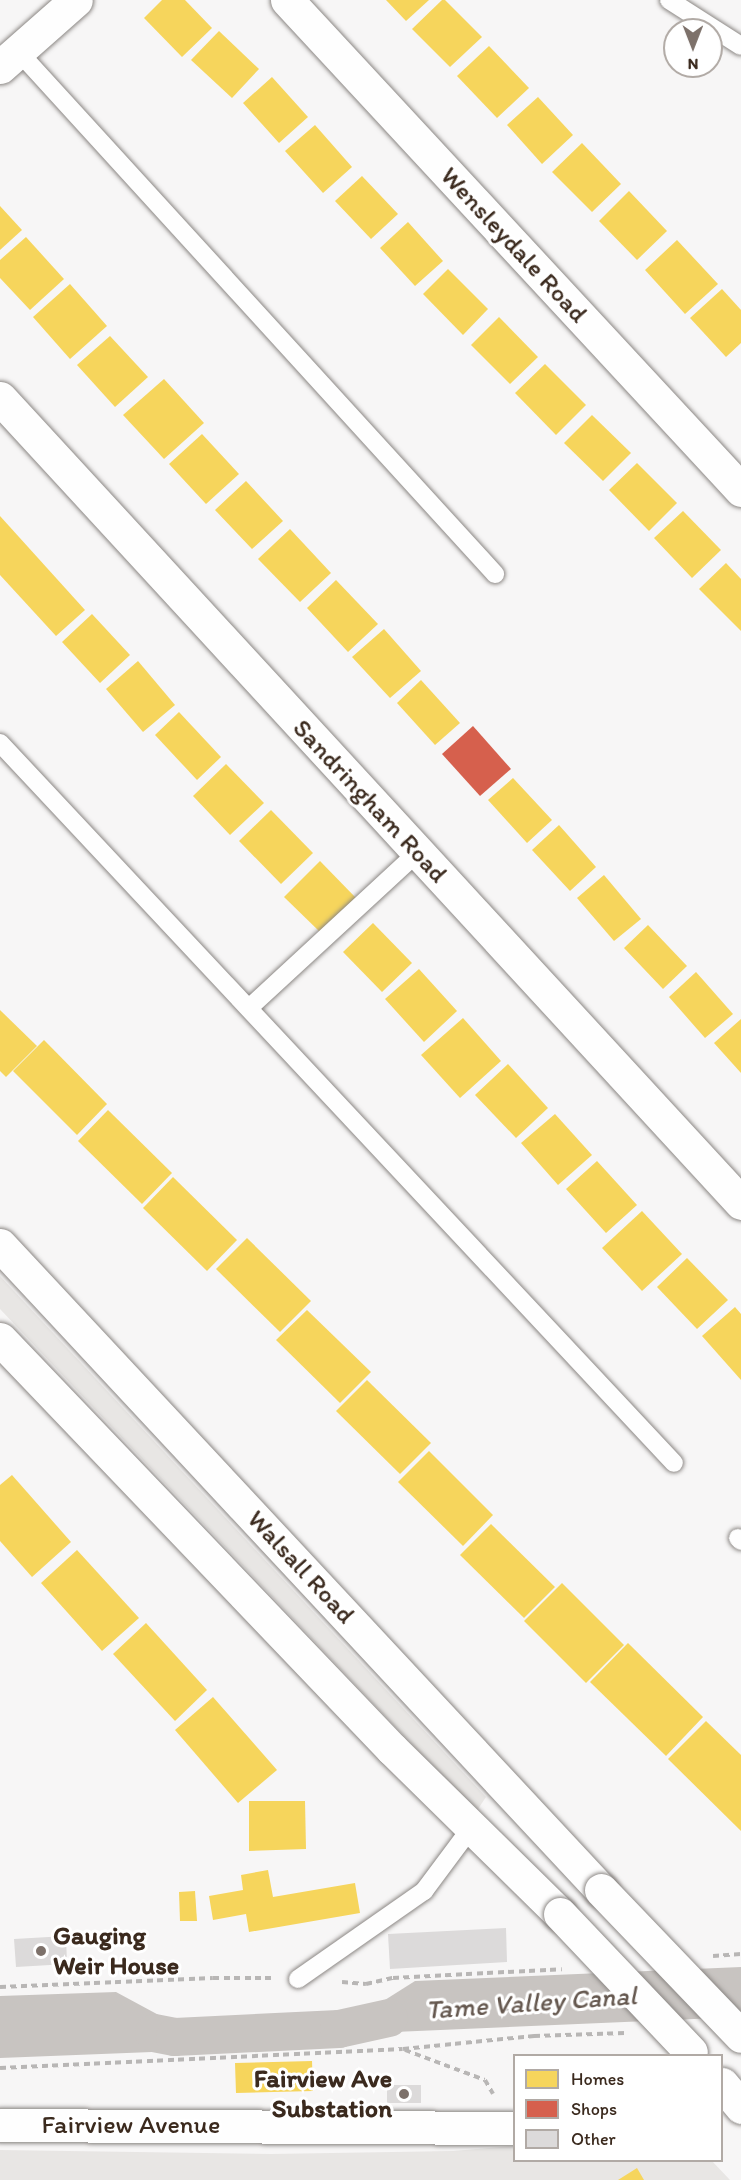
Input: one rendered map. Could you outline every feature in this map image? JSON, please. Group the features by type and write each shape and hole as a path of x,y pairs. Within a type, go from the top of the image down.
{"main road":[{"path":"9,59 76,0"},
{"name":"Wensleydale Road","path":"287,0 741,490"},
{"name":"Sandringham Road","path":"0,398 741,1203"},
{"name":"Walsall Road","path":"0,1245 601,1890 741,2036"},
{"path":"0,1339 392,1749 560,1914 692,2054"},
{"name":"Fairview Avenue","path":"0,2125 513,2128"}],"lane":[{"path":"669,0 741,46"},
{"path":"9,59 495,574"},
{"path":"0,743 674,1463"},
{"path":"249,1008 417,853"},
{"path":"298,1979 424,1891 471,1827"}],"path":[{"path":"393,1978 526,1970"},
{"path":"0,1987 213,1978 298,1979"},
{"path":"0,2068 403,2049 534,2036 626,2033"},
{"path":"403,2049 485,2080 513,2126"}],"shaded area":[{"path":"0,1276 486,1797 476,1812 0,1309"},
{"path":"513,2146 513,2162 713,2162 730,2180 0,2180 0,2150 271,2154 453,2151"}],"water":[{"path":"741,1967 741,2017 371,2033 339,2029 415,1981"},
{"path":"116,1992 179,2026 206,2035 152,2052 0,2058 0,1996"}],"building: Homes":[{"path":"162,0 185,0 212,28 182,57 144,18"},
{"path":"386,0 429,0 406,21"},
{"path":"442,0 445,0 482,37 450,67 412,29"},
{"path":"219,31 259,69 232,98 191,60"},
{"path":"489,46 529,88 497,118 457,76"},
{"path":"272,77 308,117 279,143 243,103"},
{"path":"538,97 573,135 542,164 507,125"},
{"path":"315,125 352,167 323,193 285,151"},
{"path":"582,143 621,184 592,212 552,172"},
{"path":"362,176 398,214 371,239 335,201"},
{"path":"629,191 667,231 637,260 599,221"},
{"path":"0,206 22,230 0,250"},
{"path":"408,222 443,261 415,286 380,248"},
{"path":"26,237 64,279 30,310 0,278 0,260"},
{"path":"677,240 718,284 685,314 645,270"},
{"path":"448,269 488,309 463,335 423,294"},
{"path":"70,284 107,326 70,359 33,317"},
{"path":"722,289 741,310 741,343 726,357 690,318"},
{"path":"499,317 538,357 510,384 471,345"},
{"path":"110,336 148,377 115,407 77,365"},
{"path":"545,364 586,405 556,435 515,393"},
{"path":"164,379 204,423 164,459 123,415"},
{"path":"592,415 631,453 603,481 564,443"},
{"path":"202,434 239,474 206,504 169,464"},
{"path":"637,463 677,503 649,531 609,490"},
{"path":"246,481 283,521 252,549 215,510"},
{"path":"683,511 721,550 692,578 654,538"},
{"path":"0,516 85,610 56,636 0,575"},
{"path":"290,529 331,573 300,602 258,559"},
{"path":"726,563 741,579 741,631 699,589"},
{"path":"336,580 378,624 348,652 307,608"},
{"path":"92,614 130,655 100,683 62,642"},
{"path":"384,629 421,671 390,698 352,657"},
{"path":"138,661 175,705 143,732 106,689"},
{"path":"421,680 460,723 435,745 397,703"},
{"path":"179,712 221,757 197,780 155,735"},
{"path":"226,764 264,803 230,835 193,796"},
{"path":"513,778 552,820 527,843 488,800"},
{"path":"271,810 313,853 281,884 239,841"},
{"path":"559,825 596,867 570,891 532,850"},
{"path":"320,861 356,898 321,933 284,897"},
{"path":"604,875 641,919 614,941 577,898"},
{"path":"373,923 412,963 382,992 343,952"},
{"path":"648,925 687,966 663,989 624,948"},
{"path":"419,969 457,1011 424,1042 385,999"},
{"path":"696,972 733,1014 705,1038 669,997"},
{"path":"0,1010 37,1046 6,1077 0,1071"},
{"path":"463,1018 501,1061 460,1098 421,1055"},
{"path":"741,1019 741,1073 714,1043"},
{"path":"44,1040 107,1104 77,1135 13,1071"},
{"path":"508,1064 548,1108 516,1138 475,1095"},
{"path":"108,1110 172,1173 142,1204 78,1141"},
{"path":"555,1114 592,1155 558,1185 521,1143"},
{"path":"597,1161 637,1205 606,1233 566,1189"},
{"path":"173,1177 237,1240 207,1271 143,1208"},
{"path":"642,1211 682,1254 642,1291 602,1248"},
{"path":"247,1238 311,1301 280,1332 216,1269"},
{"path":"687,1258 728,1300 697,1329 657,1287"},
{"path":"735,1307 741,1314 741,1380 702,1336"},
{"path":"307,1310 371,1372 340,1403 276,1340"},
{"path":"367,1380 431,1443 400,1474 336,1411"},
{"path":"429,1451 493,1515 463,1546 398,1482"},
{"path":"12,1475 71,1542 32,1577 0,1541 0,1485"},
{"path":"491,1524 555,1587 524,1618 460,1555"},
{"path":"77,1550 139,1618 102,1651 41,1583"},
{"path":"562,1583 624,1645 586,1683 524,1621"},
{"path":"146,1623 207,1690 175,1721 113,1654"},
{"path":"628,1643 703,1717 666,1756 590,1682"},
{"path":"213,1697 277,1770 238,1803 175,1730"},
{"path":"706,1721 741,1755 741,1831 668,1759"},
{"path":"249,1801 305,1801 306,1849 249,1851"},
{"path":"268,1870 273,1897 355,1883 360,1913 249,1932 246,1914 213,1920 209,1896 243,1890 241,1875"},
{"path":"195,1891 197,1921 180,1921 179,1892"},
{"path":"312,2061 313,2091 236,2093 235,2063"},
{"path":"637,2168 644,2180 618,2180"}],"building: Shops":[{"path":"473,726 511,769 480,796 442,754"}],"building: Other":[{"path":"506,1928 507,1962 390,1969 388,1934"},
{"name":"Gauging Weir House","path":"66,1936 67,1964 16,1967 14,1939"},
{"name":"Fairview Ave Substation","path":"387,2085 421,2085 421,2103 387,2103"}],"waterway":[{"name":"Tame Valley Canal","path":"154,2033 175,2037 339,2029 389,2018"}],"place":[{"name":"Gauging Weir House","path":"41,1951"},
{"name":"Fairview Ave Substation","path":"404,2094"}]}
